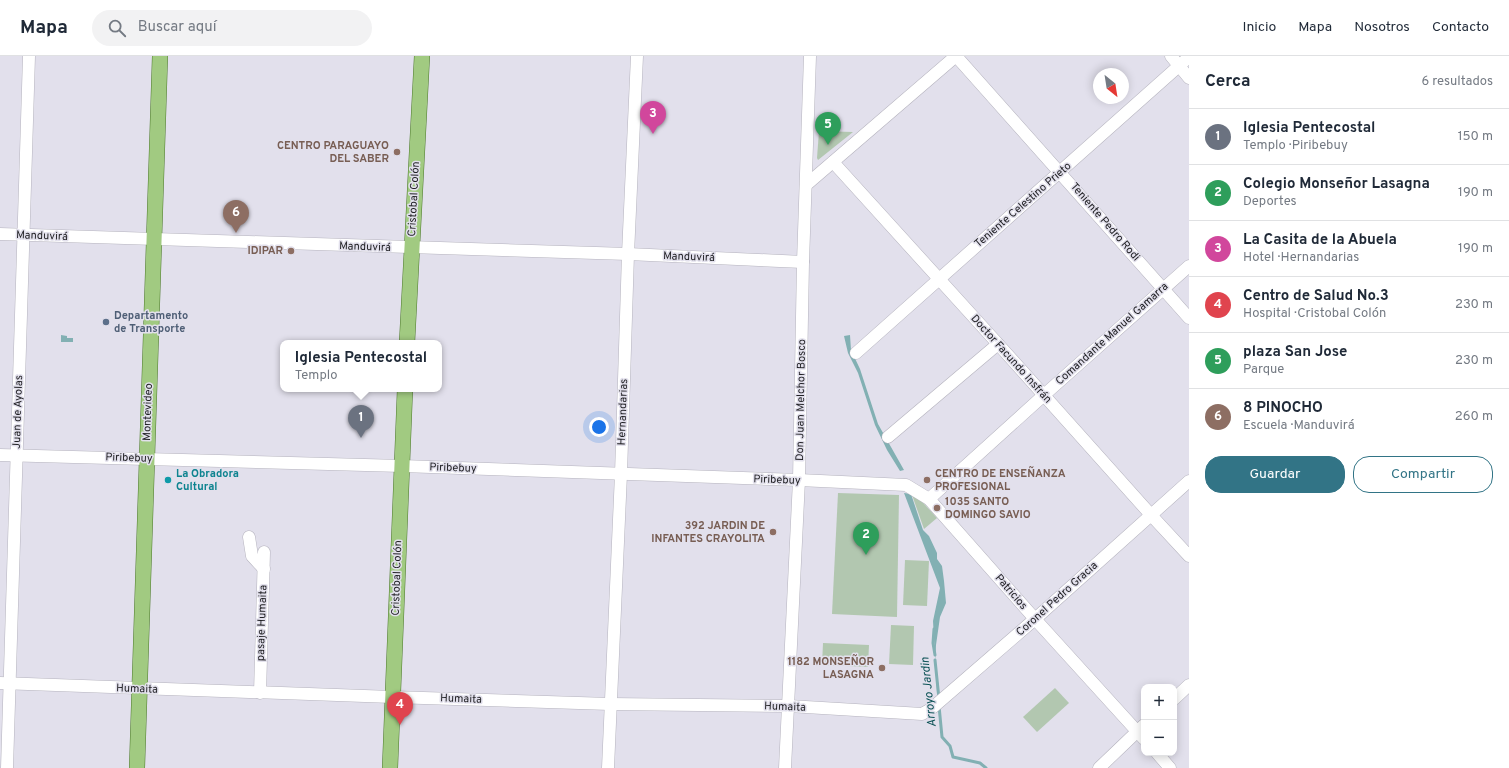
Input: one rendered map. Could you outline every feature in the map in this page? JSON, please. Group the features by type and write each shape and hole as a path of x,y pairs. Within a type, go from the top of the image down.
{"main road":[{"name":"Montevideo","path":"137,768 160,56"},
{"name":"Cristobal Colón","path":"407,340 422,56"},
{"name":"Cristobal Colón","path":"390,768 405,392"}],"street":[{"name":"Juan de Ayolas","path":"7,768 5,684 16,455 29,56"},
{"name":"Hernandarias","path":"608,768 637,56"},
{"name":"Don Juan Melchor Bosco","path":"785,768 799,480 803,262 810,56"},
{"path":"806,185 956,56"},
{"name":"Teniente Pedro Rodi","path":"956,56 1189,318"},
{"path":"1170,56 1189,78"},
{"name":"Teniente Celestino Prieto","path":"856,353 1189,57"},
{"name":"Doctor Facundo Insfrán","path":"833,162 940,278 1150,515 1189,556"},
{"name":"Manduvirá","path":"0,234 628,254 803,262"},
{"name":"Comandante Manuel Gamarra","path":"929,499 1189,266"},
{"path":"888,437 998,344"},
{"name":"Piribebuy","path":"0,455 402,466 799,480 906,486"},
{"name":"Coronel Pedro Gracia","path":"927,712 1035,619 1189,481"},
{"name":"Patricios","path":"906,486 929,499 1035,619 1141,731"},
{"path":"249,537 252,556 264,569"},
{"name":"pasaje Humaita","path":"260,693 264,552"},
{"name":"Humaita","path":"5,684 610,704 789,706 927,712"},
{"path":"1177,696 1189,685"},
{"path":"1099,768 1141,733"},
{"path":"1160,756 1170,768"}],"shaded area":[{"path":"819,131 853,132 818,160"},
{"path":"61,335 67,336 67,338 73,338 73,342 61,342"},
{"path":"850,335 851,350 860,369 878,424 904,470 900,471 887,450 875,425 858,373 848,353 844,336"},
{"path":"838,493 899,495 897,617 832,614"},
{"path":"904,493 911,494 923,530 929,536 937,553 937,559 942,566 946,603 940,617 935,660 933,621 940,588"},
{"path":"912,495 917,496 937,518 924,529"},
{"path":"905,560 929,561 927,606 903,605"},
{"path":"891,625 914,626 913,665 889,664"},
{"path":"823,643 869,645 868,667 822,665"},
{"path":"936,668 939,688 937,692"},
{"path":"1055,688 1069,703 1037,732 1023,717"}],"waterway":[{"name":"Arroyo Jardin","path":"934,629 933,643 935,655"},
{"name":"Arroyo Jardin","path":"935,660 939,699"},
{"name":"Arroyo Jardin","path":"939,706 942,737 950,746 953,757 980,763 986,768"}],"place":[{"name":"La Casita de la Abuela","path":"653,134"},
{"name":"plaza San Jose","path":"828,145"},
{"name":"CENTRO PARAGUAYO DEL SABER","path":"397,152"},
{"name":"8 PINOCHO","path":"236,233"},
{"name":"IDIPAR","path":"291,251"},
{"name":"Departamento de Transporte","path":"106,322"},
{"name":"Iglesia Pentecostal","path":"361,438"},
{"name":"La Obradora Cultural","path":"168,480"},
{"name":"CENTRO DE ENSEÑANZA PROFESIONAL","path":"927,480"},
{"name":"1035 SANTO DOMINGO SAVIO","path":"937,508"},
{"name":"392 JARDIN DE INFANTES CRAYOLITA","path":"773,532"},
{"name":"Colegio Monseñor Lasagna","path":"866,555"},
{"name":"1182 MONSEÑOR LASAGNA","path":"882,668"},
{"name":"Centro de Salud No.3","path":"400,725"}]}
